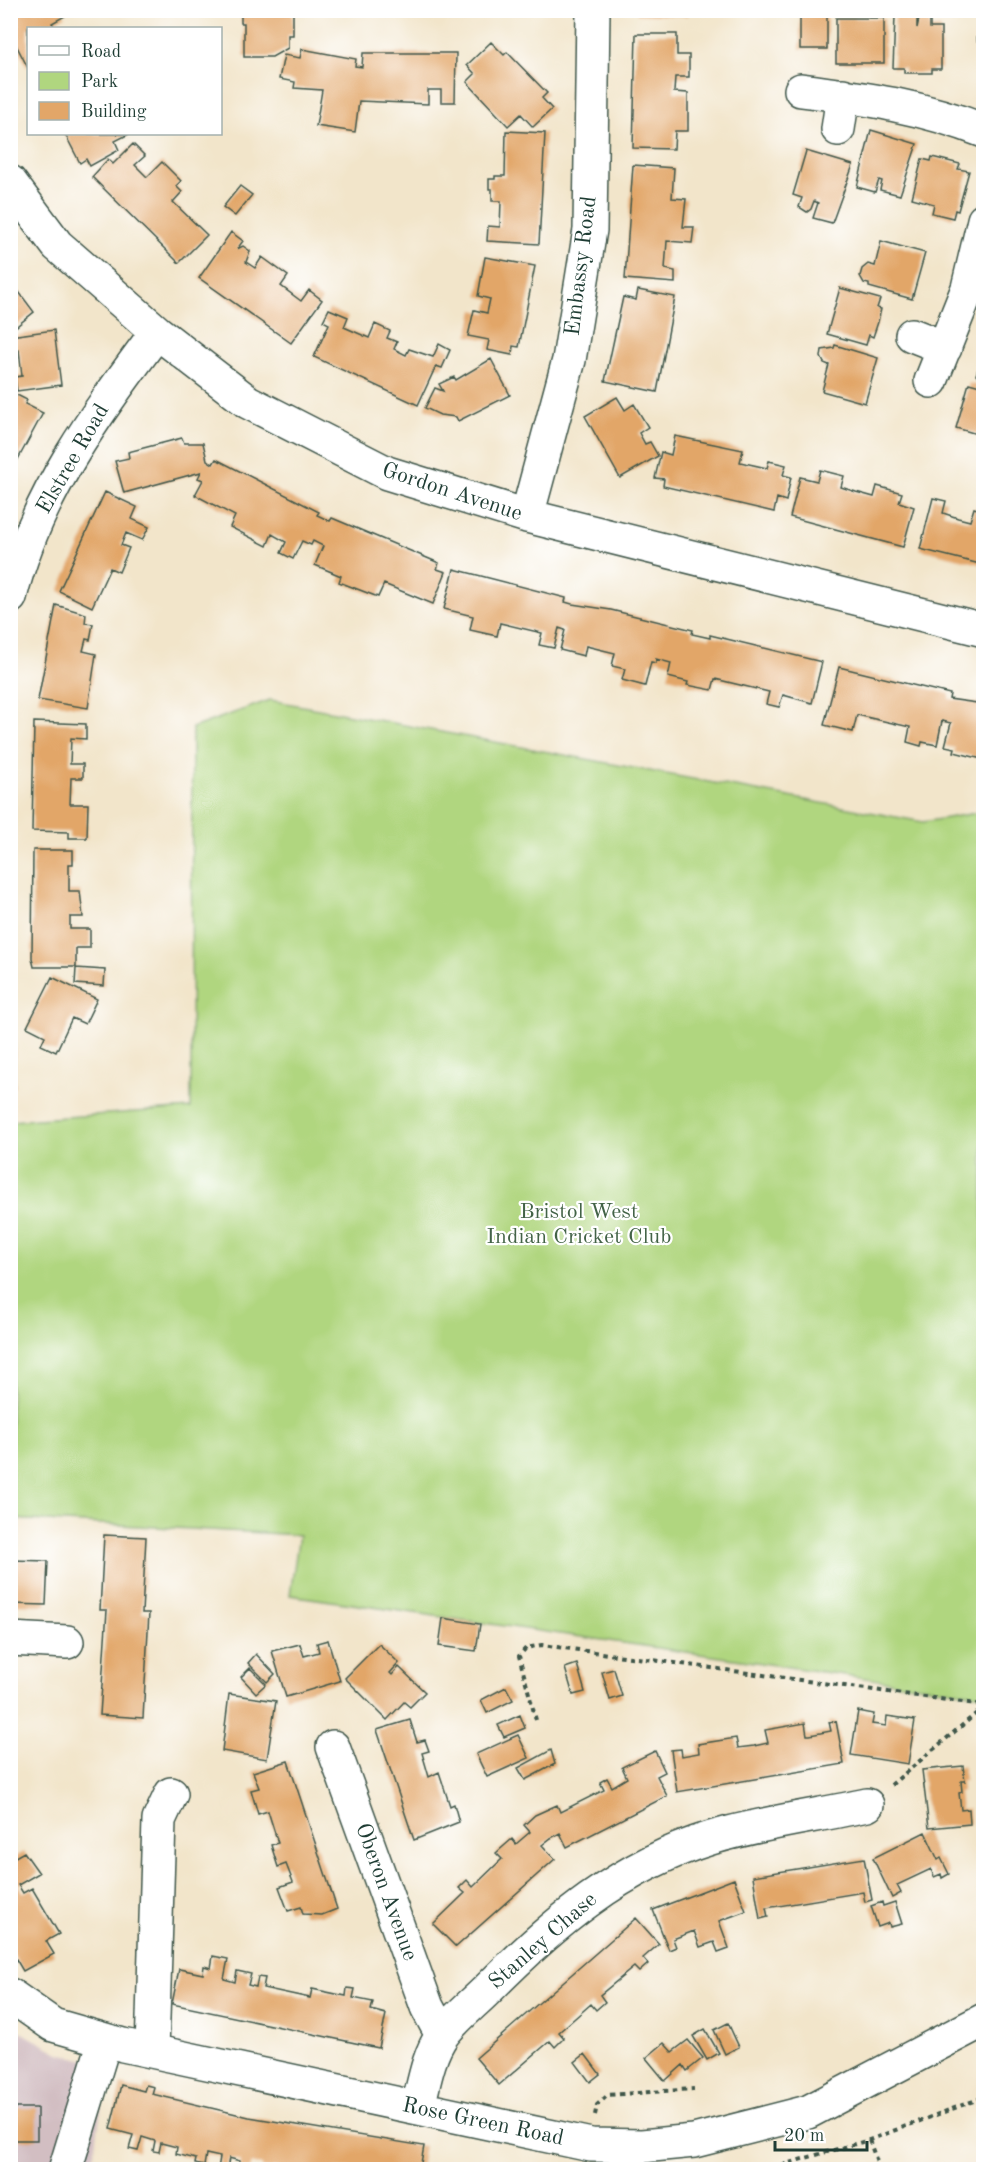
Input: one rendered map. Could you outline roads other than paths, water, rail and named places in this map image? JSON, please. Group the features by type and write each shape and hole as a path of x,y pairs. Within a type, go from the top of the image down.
{"street":[{"name":"Embassy Road","path":"527,516 568,360 590,230 593,10"},
{"path":"801,90 863,97 947,117 984,131"},
{"path":"838,129 843,95"},
{"name":"Gordon Avenue","path":"10,182 57,245 157,332 248,402 387,474 527,516 984,630"},
{"path":"931,381 968,288 984,220"},
{"name":"Elstree Road","path":"10,597 25,549 60,472 101,408 157,332"},
{"path":"912,335 945,348"},
{"path":"10,1639 67,1642"},
{"name":"Oberon Avenue","path":"333,1747 427,2007 442,2035"},
{"path":"153,2051 159,1820 171,1794"},
{"name":"Stanley Chase","path":"418,2107 427,2069 442,2035 511,1966 568,1915 607,1887 649,1862 712,1838 867,1805"},
{"name":"Rose Green Road","path":"10,1995 53,2025 105,2040 591,2145 642,2146 694,2141 808,2112 984,2020"},
{"path":"65,2169 105,2040"}],"park label":[{"name":"Bristol West Indian Cricket Club","path":"579,1224"}]}
